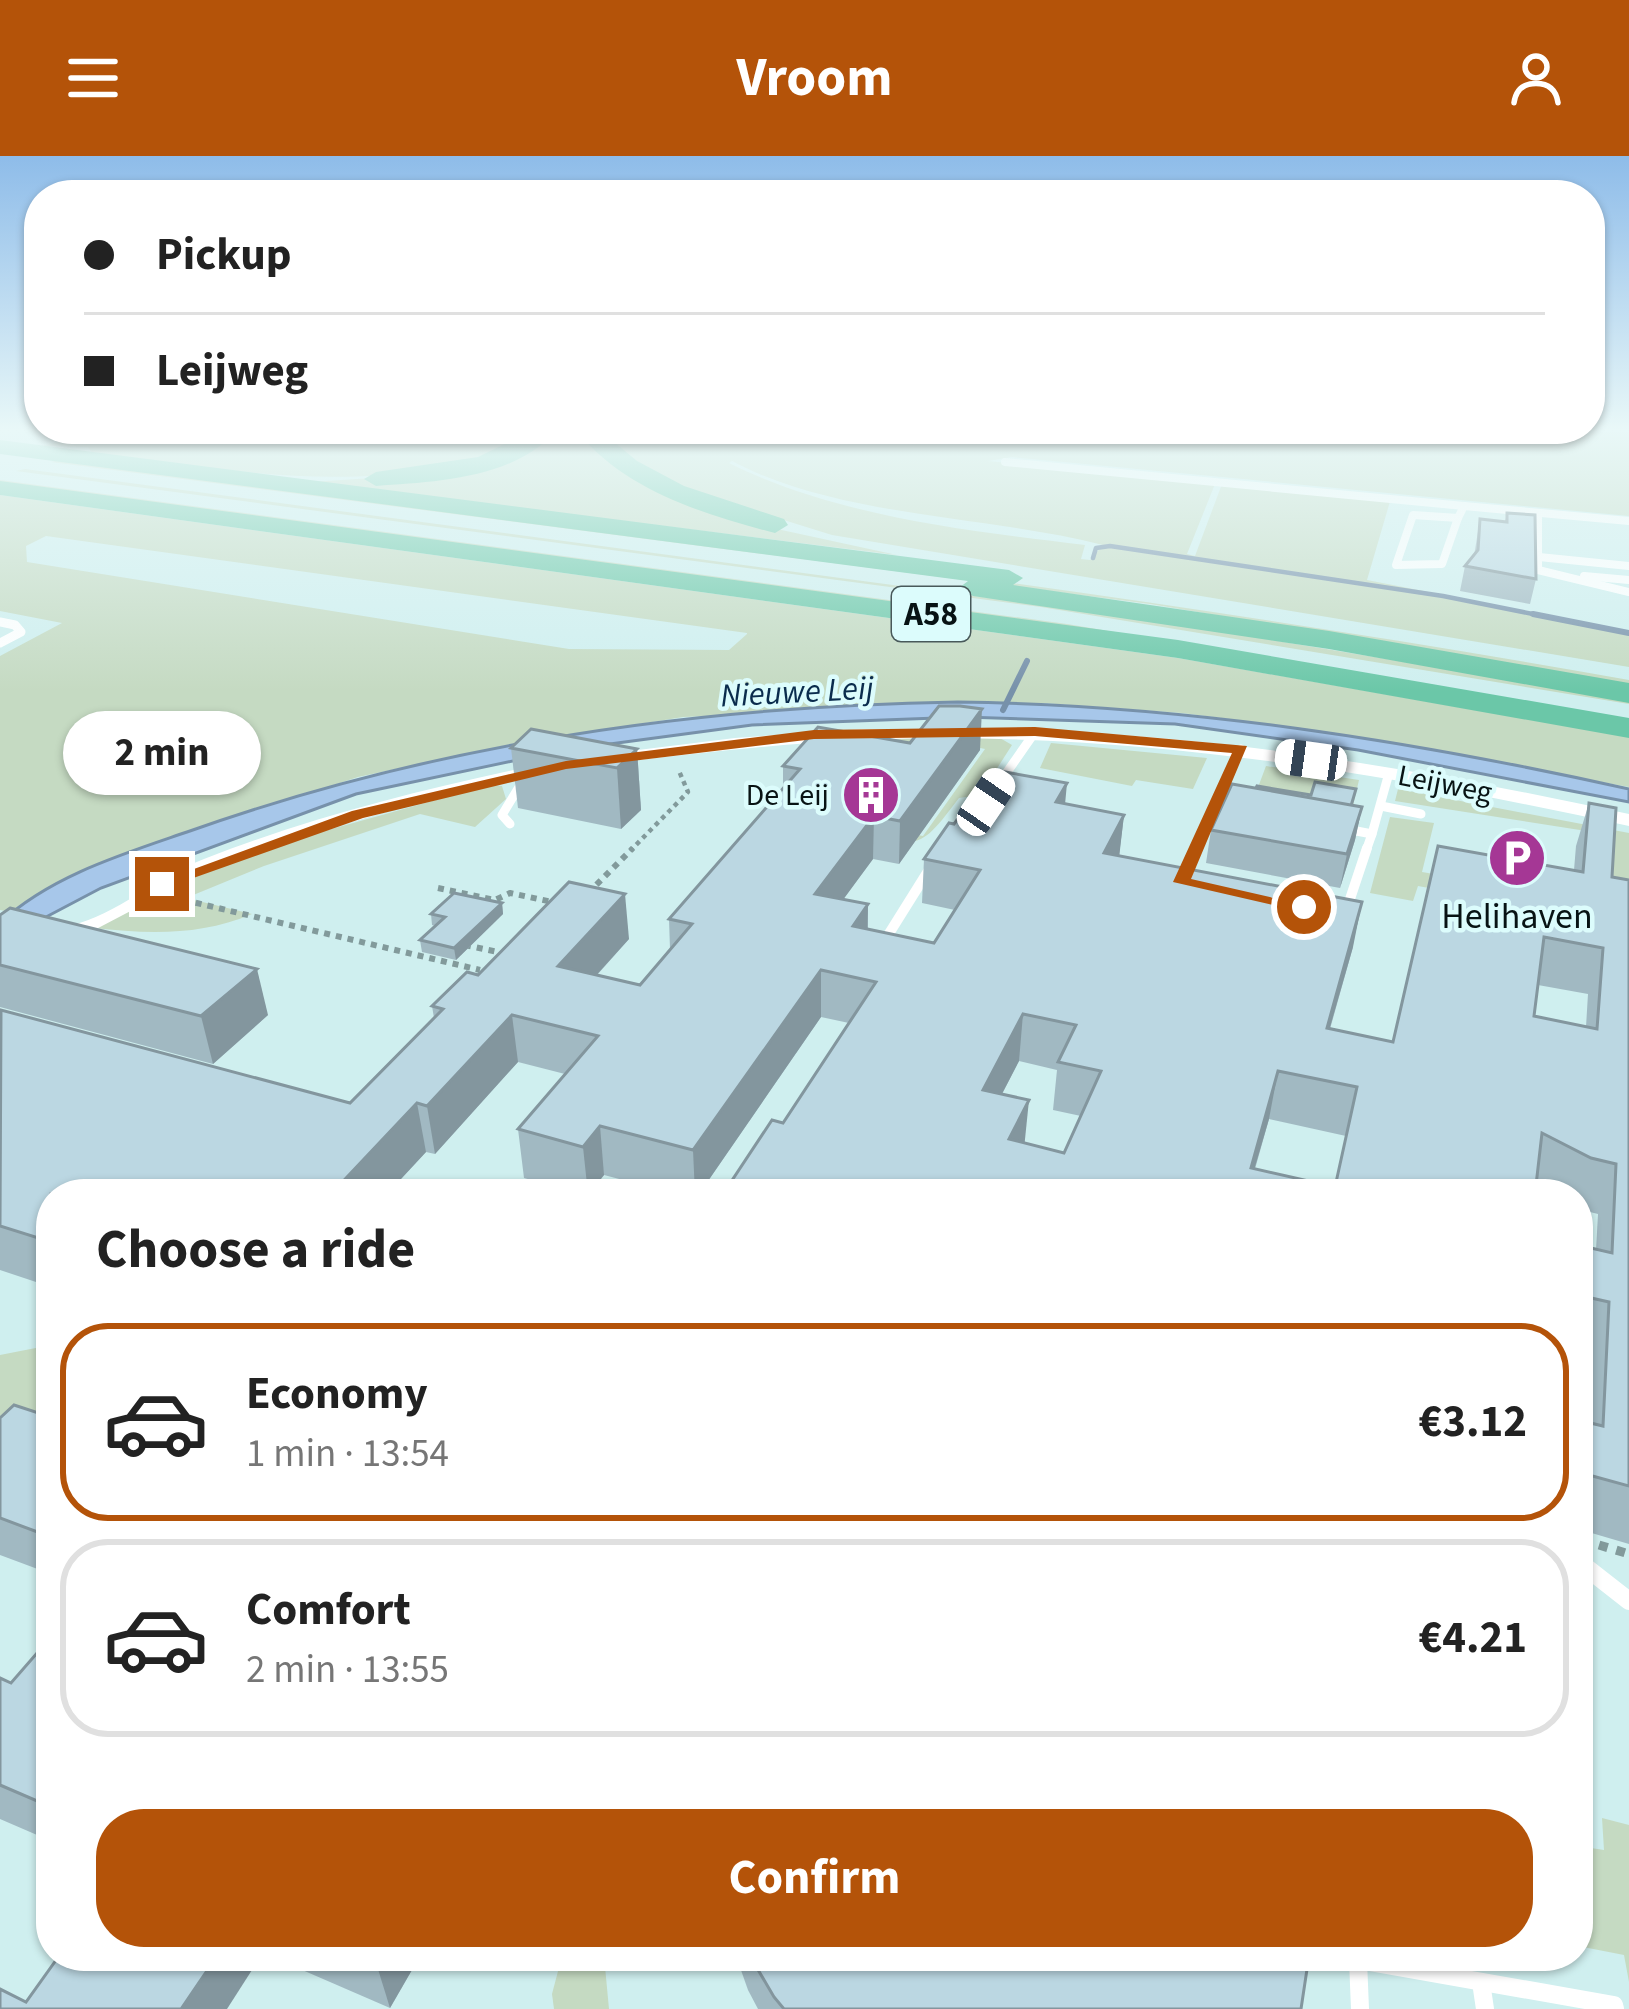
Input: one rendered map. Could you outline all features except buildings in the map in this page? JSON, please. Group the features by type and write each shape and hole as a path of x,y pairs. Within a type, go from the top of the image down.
{"highway":[{"name":"A58","path":"337,518 1156,646 1629,728"},
{"path":"371,518 1188,634 1629,710"},
{"path":"434,518 1193,618 1629,693"},
{"name":"A58","path":"552,518 1340,625 1629,675"},
{"name":"A58","path":"752,518 845,542 1090,589"}],"street":[{"name":"Leijweg","path":"587,761 814,734 1035,732 1241,749 1629,820"},
{"path":"0,919 52,930 80,930 162,884 342,819 566,765"}],"lane":[{"path":"1412,518 1396,566 1442,565 1451,530 1459,521"},
{"path":"1440,518 1478,526"},
{"path":"1538,518 1538,570 1629,580"},
{"path":"1517,529 1538,531"},
{"path":"1539,556 1629,566"},
{"path":"1564,574 1606,590 1629,592"},
{"path":"0,622 15,625 20,632 0,643"},
{"path":"986,802 1035,732"},
{"path":"800,758 814,734"},
{"path":"1204,887 1181,882 1241,749"},
{"path":"1322,910 1345,915 1389,773"},
{"path":"510,824 502,815 521,789 512,776"},
{"path":"1215,804 1237,808"},
{"path":"1381,806 1421,814"},
{"path":"1327,825 1372,834"},
{"path":"901,944 885,940 942,848"},
{"path":"1593,1571 1629,1601"},
{"path":"1358,1971 1360,2009"},
{"path":"1420,1971 1614,2005 1615,2009"},
{"path":"1481,1982 1485,2009"}],"path":[{"path":"583,898 688,792 680,771"},
{"path":"162,884 189,902 480,970"},
{"path":"438,888 495,900"},
{"path":"480,914 510,893 562,904"},
{"path":"451,941 498,952"},
{"path":"1593,1543 1629,1554"}],"green space":[{"path":"0,518 170,518 1178,658 1629,737 1629,787 1314,730 1182,713 1043,703 683,717 503,746 358,777 127,853 46,889 11,912 0,910 0,656 62,623 0,611","holes":["46,536 747,633 729,650 569,649 27,562 26,546"]},
{"path":"245,518 285,518 1067,624 1629,719"},
{"path":"374,518 1133,617 1629,699 1629,704 1041,607"},
{"path":"488,518 518,518 1041,587 1433,647 1629,680 1629,684 1150,604"},
{"path":"604,518 754,518 777,529 897,555"},
{"path":"779,518 901,518 1085,545 1081,559 1090,560 1103,545 952,518 1201,518 1187,554 1195,556 1209,518 1385,518 1367,580 1629,631 1629,667 832,535"},
{"path":"938,736 907,777 818,762 778,809 923,836 985,749 943,740 945,736 1000,738 1012,745 980,795 959,798 936,827 918,840 859,836 853,845 759,824 822,739"},
{"path":"1051,743 1207,758 1193,789 1136,780 1132,786 1040,768"},
{"path":"1266,766 1359,780 1351,814 1254,798"},
{"path":"490,785 502,786 506,799 475,827 420,814 264,866 186,898 252,914 233,921 174,932 93,928 207,871 274,845"},
{"path":"1398,789 1629,833 1629,924 1418,886 1413,901 1370,893 1390,817 1434,823 1422,872 1604,903 1599,833 1395,801"},
{"path":"36,1348 36,1436 0,1466 0,1355"},
{"path":"1602,1818 1629,1825 1629,1982 1624,1955 1593,1949 1593,1848 1604,1850"},
{"path":"558,1971 605,1971 609,2009 554,2009"}],"water":[{"path":"958,702 1128,710 1296,728 1629,789 1629,802 1358,750 1175,724 964,717 752,725 565,750 356,794 101,888 27,927 0,923 41,892 113,858 281,801 471,753 664,721 762,711"}],"waterway":[{"path":"1093,558 1096,548 1110,546 1533,614"},
{"path":"1533,614 1629,633"},
{"path":"1533,614 1548,617"},
{"path":"1003,710 1027,661"}],"place":[{"name":"De Leij","path":"871,795"},
{"name":"Helihaven","path":"1517,858"}],"route":[{"path":"162,884 196,868 358,814 566,765 712,743 814,734 1035,732 1241,749 1181,882 1304,907"}],"water label":[{"name":"Nieuwe Leij","path":"797,692"}]}
